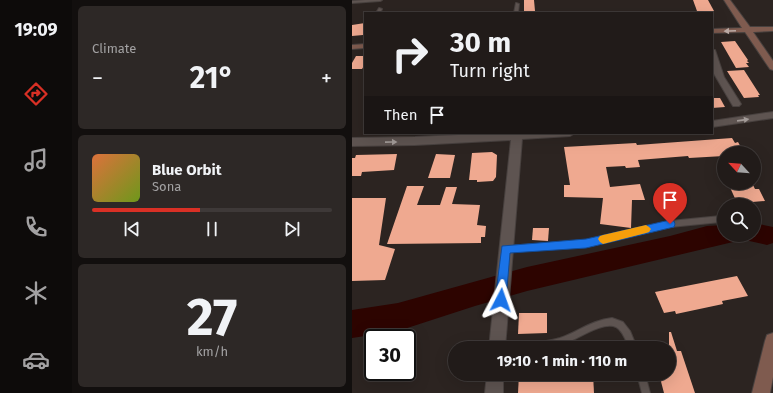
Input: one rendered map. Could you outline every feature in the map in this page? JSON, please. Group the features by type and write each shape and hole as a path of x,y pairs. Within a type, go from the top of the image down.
{"main road":[{"path":"727,0 773,67"},
{"path":"713,31 773,29"},
{"path":"352,47 364,46"},
{"path":"761,393 773,341"}],"street":[{"path":"713,53 722,81 736,104"},
{"path":"713,124 773,116"},
{"path":"352,142 415,141 544,134"},
{"path":"498,341 505,249 518,135"},
{"path":"494,393 495,381"}],"lane":[{"path":"352,2 380,0"},
{"path":"516,4 516,12"},
{"path":"505,249 586,244 670,224 717,219"},
{"path":"562,341 601,323 613,322 626,330 630,341"},
{"path":"643,381 646,393"}],"building":[{"path":"524,0 534,0 535,11 524,11"},
{"path":"693,0 708,0 714,11 697,11"},
{"path":"364,23 363,35 352,36 352,25"},
{"path":"735,41 748,60 747,61 749,63 746,63 749,67 736,68 721,42"},
{"path":"356,56 364,56 364,66 362,69 352,69 352,63"},
{"path":"744,70 760,95 758,95 759,97 744,98 727,71"},
{"path":"713,98 720,98 725,107 713,108"},
{"path":"732,138 735,143 738,142 740,146 717,146 717,156 689,158 688,156 638,160 640,167 606,167 610,187 640,184 645,200 632,200 631,228 600,224 603,198 564,197 564,185 570,185 564,147 636,143 637,145"},
{"path":"492,152 497,155 496,177 493,181 477,182 477,180 469,180 472,153"},
{"path":"397,154 394,170 362,172 361,176 352,176 352,158 355,158 356,155"},
{"path":"436,154 455,155 450,178 428,178"},
{"path":"407,186 424,186 417,205 440,205 446,187 457,187 452,204 480,205 477,225 486,226 485,237 481,237 481,243 387,244"},
{"path":"731,190 760,190 765,201 761,201 761,198 735,198"},
{"path":"352,198 386,198 379,245 395,249 385,280 352,281"},
{"path":"533,228 549,228 548,241 532,240"},
{"path":"737,276 748,296 722,301 723,304 676,314 675,311 664,313 655,292"},
{"path":"519,313 547,313 547,333 518,334"},
{"path":"669,332 671,332 674,341 669,341"},
{"path":"676,348 677,351 681,351 695,393 664,393 661,381 676,381"},
{"path":"519,381 593,381 594,393 518,393"}],"waterway":[{"path":"761,234 767,235"},
{"path":"352,324 398,317 475,293 527,279 717,236"}],"slow traffic":[{"path":"603,239 646,229"}],"route":[{"path":"501,300 505,249 586,244 670,224"}]}
